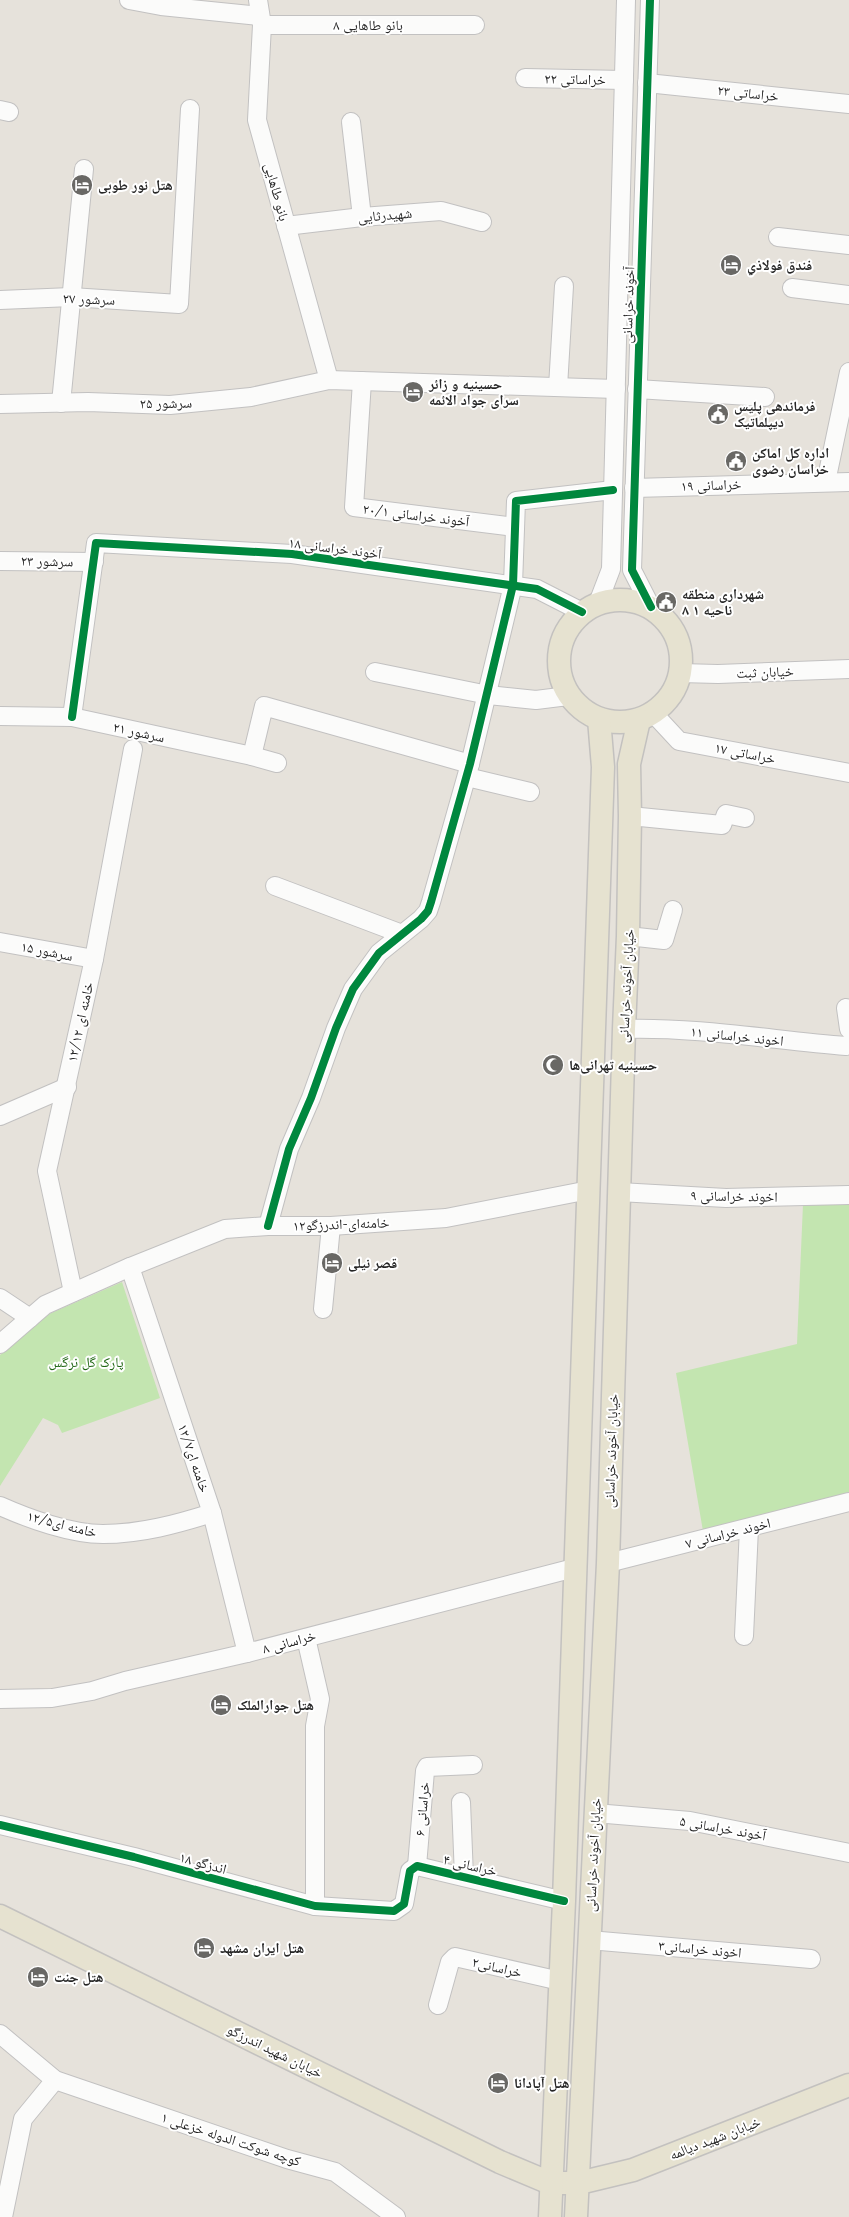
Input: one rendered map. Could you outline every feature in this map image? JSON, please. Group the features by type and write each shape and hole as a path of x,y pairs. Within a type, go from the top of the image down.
{"main road":[{"path":"616,599 634,601 651,607 666,619 676,635 681,654 680,673 675,688 666,702 646,716 619,723 599,720 582,710 568,696 560,678 558,660 561,642 565,633 569,625 590,607 616,599"},
{"name":"خیابان آخوند خراسانی","path":"576,2217 608,1563 628,936 630,816 628,764 646,716"},
{"name":"خیابان آخوند خراسانی","path":"550,2217 550,2183 564,1901 603,767 599,720"},
{"name":"خیابان شهید اندرزگو","path":"0,1916 500,2162 550,2183"},
{"name":"خیابان شهید دیالمه","path":"550,2183 579,2183 633,2170 849,2085"}],"street":[{"name":"بانو طاهایی ۸","path":"129,0 161,6 260,14 475,25"},
{"name":"آخوند خراسانی","path":"590,607 611,569 626,0"},
{"name":"آخوند خراسانی","path":"650,0 632,570 651,607"},
{"name":"بانو طاهایی","path":"260,14 257,120 329,380"},
{"name":"خراساتی ۲۲","path":"525,78 624,80"},
{"name":"خراساتی ۲۳","path":"647,83 849,104"},
{"name":"سرشور ۲۷","path":"0,300 71,297 179,304 190,109"},
{"path":"351,122 362,217"},
{"path":"61,403 84,169"},
{"name":"شهیدرثایی","path":"286,226 441,210 482,222"},
{"path":"778,237 849,245"},
{"path":"558,387 564,286"},
{"path":"792,288 849,295"},
{"path":"826,482 849,372"},
{"path":"329,380 616,389"},
{"name":"سرشور ۲۵","path":"0,404 179,404 251,398 329,380"},
{"name":"آخوند خراسانی ۲۰/۱","path":"362,381 354,508 515,527"},
{"path":"637,389 765,397"},
{"name":"خراسانی ۱۹","path":"634,488 849,482"},
{"path":"268,1226 289,1149 350,997 379,953 428,911 469,771 513,585 516,500 613,490"},
{"name":"آخوند خراسانی ۱۸","path":"94,562 96,543 292,554 537,588 590,607"},
{"name":"سرشور ۲۳","path":"0,561 94,562"},
{"path":"72,717 94,562"},
{"name":"خیابان ثبت","path":"680,673 718,674 849,669"},
{"path":"374,672 488,695 536,700 568,696"},
{"path":"252,756 264,706 530,792"},
{"name":"سرشور ۲۱","path":"0,716 72,717 252,756 276,764"},
{"name":"خراساتی ۱۷","path":"646,716 679,741 849,773"},
{"name":"خامنه ای ۱۲/۱۲","path":"73,1292 47,1171 94,959 133,750"},
{"path":"630,816 722,825 726,814 745,818"},
{"path":"275,886 402,934"},
{"path":"628,936 664,940 673,910"},
{"name":"سرشور ۱۵","path":"0,942 94,959"},
{"path":"846,1008 849,1029"},
{"name":"اخوند خراسانی ۱۱","path":"624,1029 657,1028 790,1042 846,1046 849,1044"},
{"path":"0,1116 67,1087"},
{"name":"خامنه‌ای-اندرزگو۱۲","path":"0,1344 45,1305 130,1266 225,1229 268,1226 331,1226 446,1218 589,1190"},
{"name":"اخوند خراسانی ۹","path":"619,1192 726,1198 849,1195"},
{"path":"323,1309 331,1226"},
{"name":"خامنه ای۱۲/۷","path":"130,1266 212,1513 247,1653"},
{"path":"0,1298 30,1318"},
{"name":"اخوند خراسانی ۷","path":"608,1563 849,1502"},
{"name":"خامنه ای۱۲/۵","path":"0,1506 73,1530 102,1534 129,1533 174,1525 212,1513"},
{"path":"744,1636 749,1528"},
{"name":"خراسانی ۸","path":"0,1699 52,1698 92,1691 151,1674 247,1653 574,1568"},
{"path":"306,1638 320,1699 315,1726 315,1906"},
{"name":"خراسانی ۶","path":"417,1866 427,1767 472,1765"},
{"path":"461,1802 464,1877"},
{"name":"آخوند خراسانی ۵","path":"595,1813 690,1820 849,1853"},
{"name":"اندزگو ۱۸","path":"0,1826 134,1857 315,1906 394,1911 404,1904 410,1870 417,1866"},
{"name":"خراسانی ۴","path":"417,1866 564,1901"},
{"name":"اخوند خراسانی۳","path":"589,1940 811,1958"},
{"name":"خراسانی۲","path":"438,2005 450,1962 455,1957 560,1981"},
{"path":"0,2034 55,2080 23,2119 3,2217"},
{"name":"کوچه شوکت الدوله خزعلی ۱","path":"55,2080 287,2159 335,2172 396,2217"}],"green space":[{"path":"849,1203 849,1492 704,1537 676,1373 797,1344 803,1204"},
{"name":"پارک گل نرگس","path":"122,1282 160,1398 62,1433 58,1425 43,1418 0,1486 0,1355 49,1314"}],"cycle path":[{"path":"650,0 632,570 651,607"},
{"path":"268,1226 289,1149 353,989 379,953 421,919 428,911 470,764 513,585 516,501 613,490"},
{"path":"72,717 96,543 292,554 537,589 582,612"},
{"path":"0,1825 134,1857 315,1906 394,1911 404,1904 410,1871 417,1866 564,1901"}],"place":[{"name":"هتل نور طوبی","path":"82,185"},
{"name":"فندق فولاذي","path":"731,265"},
{"name":"حسینیه و زائر سرای جواد الائمه","path":"413,392"},
{"name":"فرماندهی پلیس دیپلماتیک","path":"718,414"},
{"name":"اداره کل اماکن خراسان رضوی","path":"736,461"},
{"name":"شهرداری منطقه ۸ ناحیه ۱","path":"666,602"},
{"name":"حسینیه تهرانی‌ها","path":"553,1065"},
{"name":"قصر نیلی","path":"332,1263"},
{"name":"هتل جوارالملک","path":"221,1705"},
{"name":"هتل ایران مشهد","path":"204,1948"},
{"name":"هتل جنت","path":"38,1977"},
{"name":"هتل آپادانا","path":"498,2083"}]}
